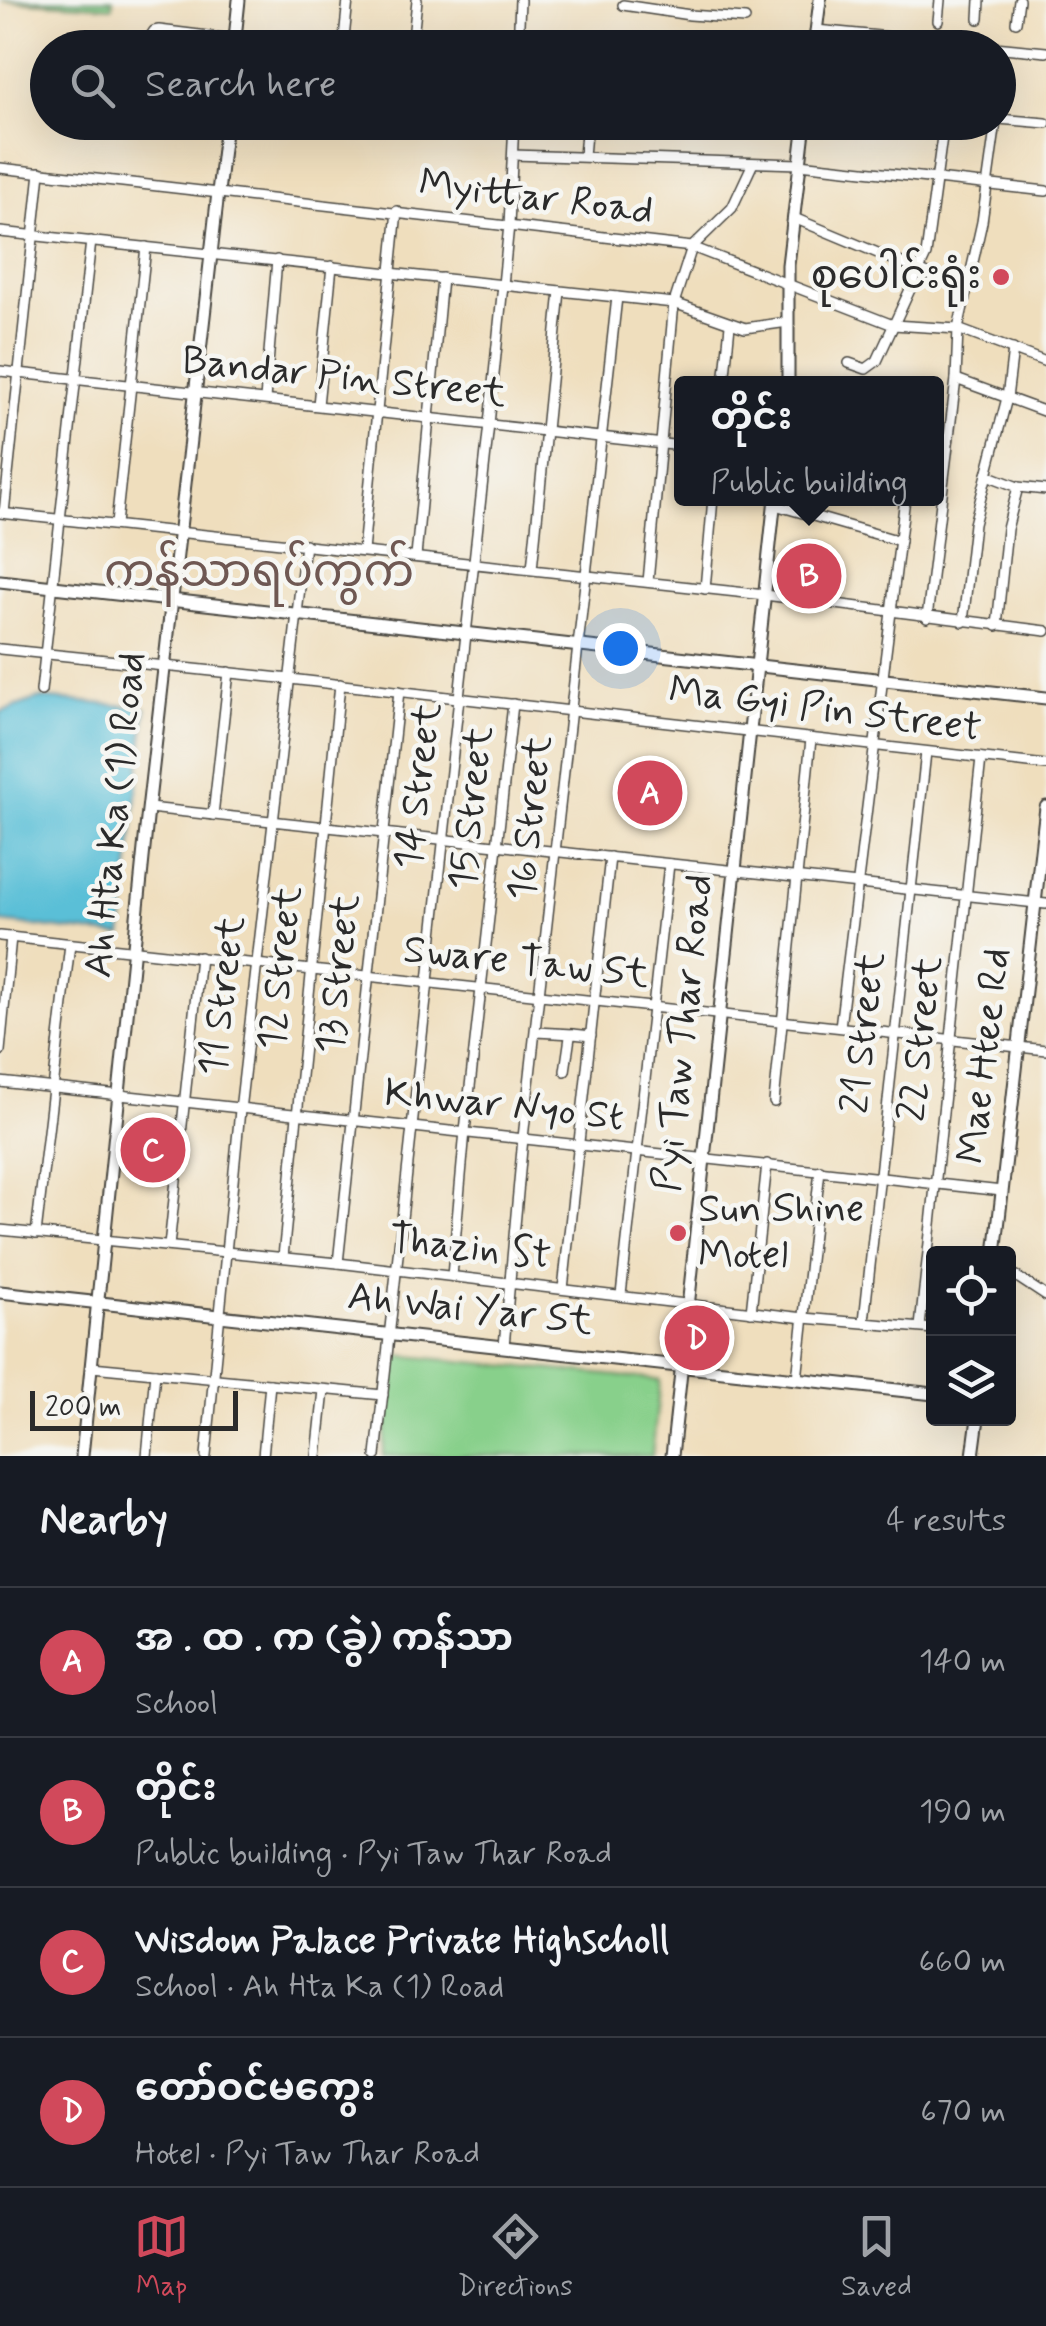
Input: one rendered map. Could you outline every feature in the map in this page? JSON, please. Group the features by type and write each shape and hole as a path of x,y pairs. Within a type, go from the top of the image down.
{"street":[{"path":"236,30 240,0"},
{"path":"345,30 348,0"},
{"path":"414,30 418,0"},
{"path":"519,30 520,0"},
{"path":"816,30 820,0"},
{"path":"938,21 940,0"},
{"path":"979,19 980,0"},
{"path":"1016,22 1018,0"},
{"path":"624,5 745,19"},
{"path":"1016,49 1046,52"},
{"path":"1016,122 1046,123"},
{"name":"Ah Hta Ka (1) Road","path":"82,1456 224,140"},
{"name":"14 Street","path":"376,1456 489,424 513,140"},
{"path":"584,156 585,140"},
{"path":"788,376 787,284 803,140"},
{"path":"848,363 870,368 877,360 926,255 942,140"},
{"path":"944,451 956,379 958,329 994,140"},
{"path":"513,155 800,164 1046,192"},
{"path":"648,582 674,303 692,247 732,208 753,163"},
{"name":"Myittar Road","path":"0,168 692,247 893,325 958,329 1046,362"},
{"path":"40,172 2,513 705,588 1046,631"},
{"path":"363,550 397,211"},
{"path":"794,218 966,290"},
{"path":"0,232 674,303 745,328 788,322"},
{"path":"40,690 91,241"},
{"path":"116,524 146,247"},
{"path":"264,399 277,260"},
{"path":"318,405 332,266"},
{"path":"416,557 442,278"},
{"path":"532,569 560,291"},
{"name":"16 Street","path":"504,1346 523,1138 618,297"},
{"path":"725,376 730,325"},
{"path":"962,622 974,524 1007,398 1013,349"},
{"name":"Bandar Pin Street","path":"0,371 674,445"},
{"path":"956,379 1046,412"},
{"path":"987,476 1018,487 1046,490"},
{"path":"997,626 1007,528 1018,487"},
{"path":"705,588 712,506"},
{"name":"Pyi Taw Thar Road","path":"672,1456 775,506"},
{"path":"788,506 900,540"},
{"path":"840,1027 904,506"},
{"path":"927,618 937,506"},
{"name":"11 Street","path":"206,1456 240,1110 305,544"},
{"path":"0,581 1046,698"},
{"name":"Ma Gyi Pin Street","path":"0,650 340,684 1046,765"},
{"path":"213,815 229,672"},
{"name":"12 Street","path":"283,1257 340,684"},
{"name":"13 Street","path":"338,1263 399,691"},
{"name":"15 Street","path":"452,1276 514,704"},
{"path":"774,1102 811,738"},
{"name":"21 Street","path":"864,1321 926,752"},
{"name":"22 Street","path":"920,1327 982,758"},
{"name":"Mae Htee Rd","path":"997,1246 1018,1047 1041,904 1046,807"},
{"path":"149,808 1041,904"},
{"path":"563,1289 610,858"},
{"path":"621,1295 669,864"},
{"path":"0,1051 6,936"},
{"name":"Sware Taw St","path":"6,936 1046,1050"},
{"path":"36,1234 70,944"},
{"path":"169,1246 200,957"},
{"path":"536,1032 591,1036"},
{"path":"565,1072 573,1034"},
{"name":"Khwar Nyo St","path":"0,1082 1002,1191"},
{"path":"751,1312 767,1164"},
{"path":"796,1379 820,1170"},
{"name":"Thazin St","path":"0,1230 338,1263 804,1318 926,1327"},
{"path":"1016,1276 1046,1296"},
{"name":"Ah Wai Yar St","path":"0,1292 926,1393"},
{"path":"92,1367 383,1396"},
{"path":"146,1456 156,1373"},
{"path":"263,1456 270,1384"},
{"path":"317,1456 324,1390"},
{"path":"973,1456 977,1426"}],"green space":[{"path":"0,0 113,0 112,7"},
{"path":"395,1355 660,1380 652,1456 383,1456"}],"water":[{"path":"40,698 146,708 122,936 0,922 0,712"}],"place":[{"name":"စုပေါင်းရုံး","path":"1001,277"},
{"name":"တိုင်း","path":"809,576"},
{"name":"အ . ထ . က (ခွဲ) ကန်သာ","path":"650,793"},
{"name":"Wisdom Palace Private Highscholl","path":"153,1150"},
{"name":"Sun Shine Motel","path":"678,1233"},
{"name":"တော်ဝင်မကွေး","path":"697,1338"}],"district":[{"name":"ကန်သာရပ်ကွက်","path":"259,573"}]}
